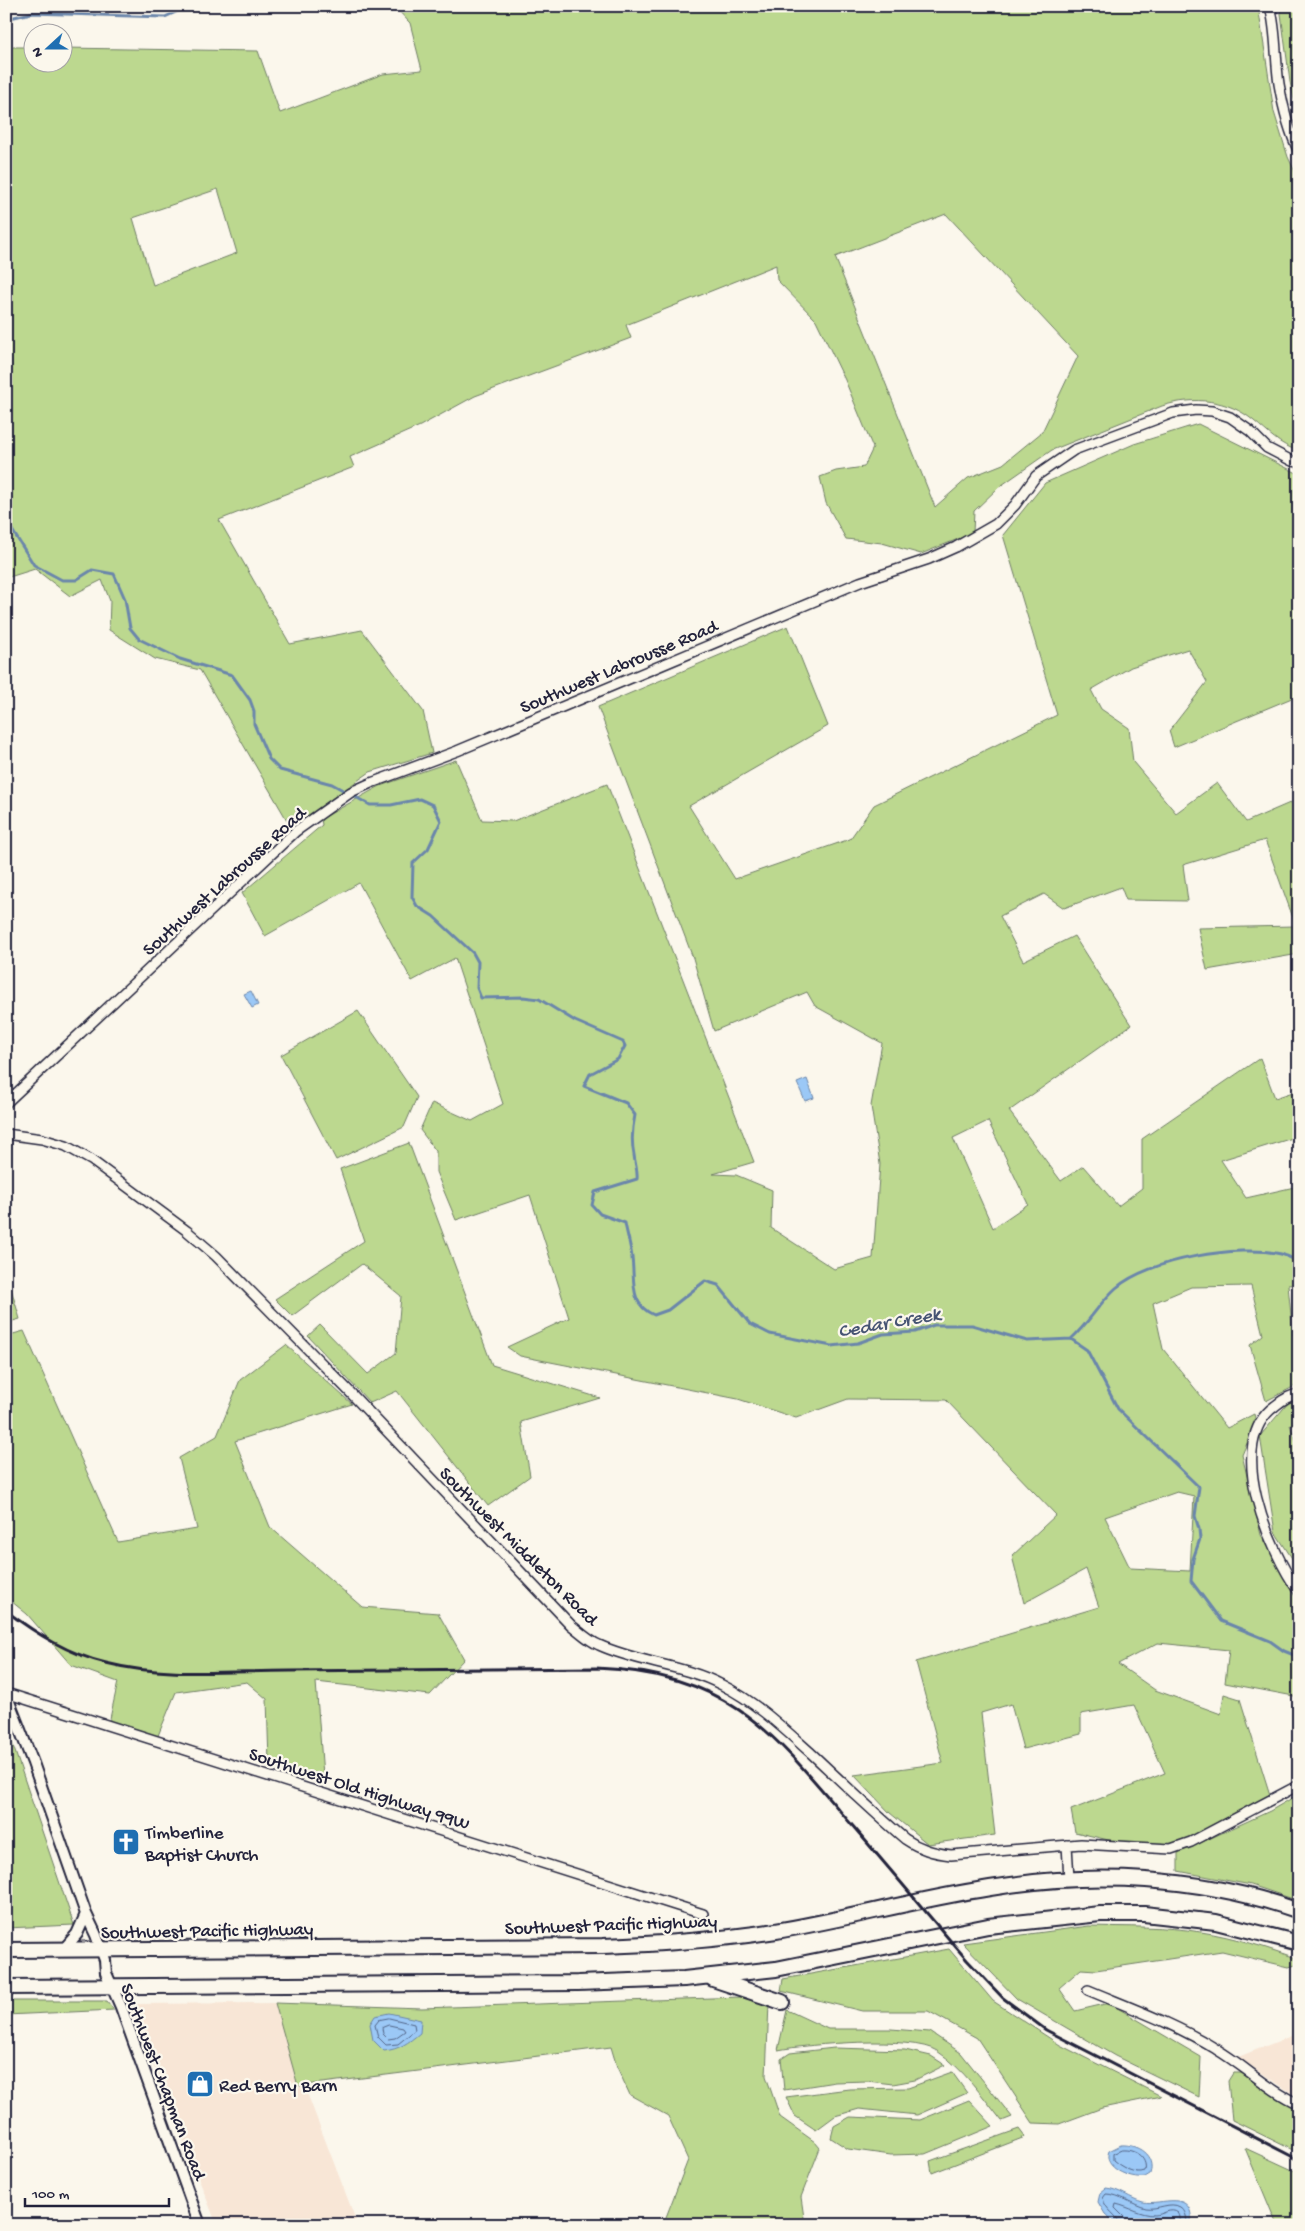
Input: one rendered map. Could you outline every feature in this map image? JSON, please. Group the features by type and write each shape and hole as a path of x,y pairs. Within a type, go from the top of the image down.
{"highway":[{"name":"Southwest Pacific Highway","path":"6,1950 603,1946 683,1942 777,1931 989,1888 1069,1879 1129,1879 1183,1884 1260,1899 1299,1911"},
{"path":"6,1987 587,1982 708,1977 785,1967 988,1926 1083,1915 1144,1914 1186,1918 1242,1928 1299,1942"},
{"path":"708,1977 782,2002"}],"street":[{"path":"1270,6 1275,31 1281,94 1285,112 1299,152"},
{"name":"Southwest Labrousse Road","path":"6,1103 296,831 351,792 457,751 860,582 930,559 956,547 996,524 1015,505 1036,476 1074,450 1173,413 1196,410 1212,411 1230,417 1250,431 1268,448 1292,461 1299,462"},
{"name":"Southwest Middleton Road","path":"6,1134 42,1139 66,1146 99,1166 187,1231 216,1256 346,1388 565,1619 596,1644 624,1655 693,1672 722,1684 752,1703 792,1736 905,1839 919,1848 934,1853 951,1855 1090,1844 1172,1849 1192,1842 1299,1785"},
{"path":"1299,1394 1287,1398 1266,1414 1253,1440 1251,1456 1260,1510 1275,1549 1290,1580 1299,1592"},
{"name":"Southwest Chapman Road","path":"6,1694 33,1763 86,1914 105,1960 106,1974 200,2225"},
{"name":"Southwest Old Highway 99W","path":"6,1694 703,1914"},
{"path":"1067,1846 1069,1879"},
{"path":"64,1949 78,1934 86,1914"},
{"path":"1088,1990 1151,2016 1199,2039 1245,2068 1273,2090 1299,2104"}],"shaded area":[{"path":"275,2003 298,2086 304,2085 357,2223 353,2225 217,2225 129,2004"},
{"path":"1299,2033 1299,2098 1238,2057"}],"green space":[{"path":"394,6 1258,6 1274,112 1288,157 1299,180 1299,451 1280,442 1254,421 1233,408 1210,402 1186,401 1174,403 1162,406 1052,450 999,487 974,511 973,533 921,554 882,543 846,539 826,503 820,477 836,471 864,467 873,448 845,380 816,320 777,280 776,265 626,325 631,338 475,396 420,426 350,457 354,467 219,520 290,644 362,630 423,711 432,753 370,772 291,827 200,670 155,659 109,630 110,601 102,580 70,596 35,569 6,578 6,47 22,47 22,72 72,72 72,48 258,51 280,113 383,74 422,70 410,23","holes":["218,189 237,253 153,285 133,218","946,214 1078,356 1042,432 1003,464 968,478 935,507 835,257"]},
{"path":"1280,6 1299,6 1299,121 1290,82"},
{"path":"1198,424 1299,474 1299,695 1174,747 1169,731 1207,682 1188,649 1131,667 1091,690 1101,709 1129,728 1133,762 1176,813 1217,783 1246,822 1299,799 1299,954 1207,970 1198,928 1296,926 1265,840 1183,865 1188,901 1126,900 1121,887 1064,908 1044,894 1000,916 1023,961 1074,936 1131,1025 1009,1111 1061,1181 1083,1166 1118,1206 1142,1188 1142,1139 1260,1058 1275,1098 1299,1090 1299,1136 1221,1160 1246,1198 1299,1186 1299,1284 1288,1285 1293,1335 1299,1335 1299,1384 1266,1401 1250,1345 1263,1335 1251,1286 1191,1287 1153,1303 1163,1349 1227,1428 1254,1414 1256,1422 1242,1455 1261,1535 1299,1598 1299,1697 1225,1683 1229,1650 1158,1643 1118,1664 1155,1690 1221,1714 1224,1694 1240,1699 1270,1795 1220,1823 1171,1846 1121,1843 1075,1832 1071,1810 1165,1773 1134,1705 1081,1714 1081,1734 1023,1749 1011,1704 981,1713 995,1835 928,1844 890,1813 854,1775 943,1763 916,1662 1099,1607 1086,1569 1024,1603 1012,1556 1056,1515 946,1400 848,1399 796,1418 738,1399 520,1356 507,1347 569,1318 530,1195 456,1220 436,1172 436,1151 420,1130 432,1103 472,1121 503,1104 455,958 412,981 359,883 265,936 242,893 322,825 321,819 380,786 456,760 482,820 513,821 607,784 754,1162 713,1174 736,1175 772,1190 771,1228 834,1269 873,1258 880,1164 871,1106 882,1043 815,1006 807,992 714,1031 693,958 598,707 788,626 828,726 689,806 735,879 850,839 874,805 1057,715 1003,535 1045,483 1134,444","holes":["988,1121 1028,1204 993,1228 953,1138","1177,1492 1194,1496 1190,1571 1130,1568 1105,1517"]},
{"path":"358,1011 417,1097 404,1127 336,1160 281,1055"},
{"path":"409,1143 492,1365 600,1398 521,1422 530,1476 488,1506 397,1391 370,1403 308,1336 320,1325 368,1374 396,1353 401,1296 362,1264 292,1316 275,1299 364,1241 340,1169"},
{"path":"6,1272 20,1319 6,1323"},
{"path":"24,1331 118,1542 197,1529 179,1458 217,1436 240,1380 286,1345 352,1404 235,1441 270,1527 362,1607 438,1613 464,1659 430,1695 316,1682 323,1776 269,1763 267,1699 247,1682 176,1692 157,1738 109,1723 118,1682 71,1665 27,1614 6,1597 6,1336"},
{"path":"1289,1402 1299,1403 1299,1426 1290,1425 1299,1449 1299,1569 1275,1532 1260,1436"},
{"path":"6,1725 74,1925 6,1928"},
{"path":"1299,1794 1299,1901 1251,1885 1178,1871 1178,1853 1270,1811"},
{"path":"1089,1926 1159,1928 1214,1934 1251,1943 1299,1959 1299,1964 1289,1967 1222,1951 1096,1970 1081,1969 1059,1988 1075,2011 1109,2003 1201,2057 1199,2097 1115,2056 1017,1999 963,1943"},
{"path":"949,1949 993,2001 1060,2045 1161,2096 1102,2108 1059,2124 1033,2123 977,2038 928,2011 862,2011 781,1991 783,1979"},
{"path":"741,1997 769,2003 766,2076 780,2117 815,2142 820,2148 801,2197 805,2225 663,2225 688,2160 668,2116 630,2095 617,2067 611,2047 298,2086 275,2003 422,2008"},
{"path":"6,2001 107,2001 114,2010 6,2015"},
{"path":"787,2010 828,2029 891,2029 930,2032 961,2053 1012,2117 1002,2121 972,2083 955,2066 937,2051 924,2046 906,2043 860,2042 812,2045 778,2050"},
{"path":"834,2048 905,2050 931,2056 945,2065 915,2080 893,2084 867,2081 835,2082 784,2090 781,2059 790,2053"},
{"path":"952,2072 967,2093 917,2115 859,2109 835,2116 816,2130 795,2116 786,2097 849,2089 908,2088"},
{"path":"1233,2073 1242,2073 1299,2109 1299,2153 1232,2120 1228,2081"},
{"path":"969,2100 993,2126 925,2154 891,2155 848,2149 831,2138 834,2126 850,2117 920,2120"},
{"path":"1019,2129 1025,2137 932,2173 930,2161"},
{"path":"1245,2148 1299,2173 1299,2225 1277,2225"}],"water":[{"path":"251,991 258,1005 252,1008 244,994"},
{"path":"807,1079 814,1098 805,1101 797,1083"},
{"path":"389,2013 421,2020 420,2033 412,2040 395,2049 384,2051 373,2040 370,2024 375,2016"},
{"path":"1121,2145 1133,2146 1148,2156 1151,2167 1150,2174 1145,2177 1132,2176 1113,2167 1108,2157 1109,2151"},
{"path":"1106,2188 1116,2190 1143,2202 1182,2202 1188,2206 1191,2213 1191,2225 1118,2225 1105,2214 1098,2202 1100,2193"}],"waterway":[{"path":"6,19 31,13 165,17 189,6"},
{"name":"Cedar Creek","path":"6,516 12,530 34,565 62,580 76,580 92,570 114,574 125,599 130,628 139,639 180,659 232,675 250,700 254,711 254,724 269,759 280,770 332,784 370,805 391,805 420,799 433,805 441,821 428,849 413,863 412,897 417,906 433,916 473,953 478,962 477,988 481,998 523,997 539,999 575,1021 623,1042 625,1046 618,1059 590,1074 584,1086 626,1103 635,1115 632,1140 637,1179 595,1192 592,1205 600,1214 625,1223 635,1291 640,1305 654,1315 668,1310 705,1281 718,1285 750,1324 770,1334 832,1346 858,1343 883,1334 915,1332 934,1325 972,1325 1027,1341 1071,1339 1087,1350 1118,1409 1199,1487 1195,1516 1200,1539 1193,1559 1191,1581 1221,1621 1270,1641 1284,1651 1299,1657"},
{"path":"1071,1339 1116,1288 1150,1269 1195,1256 1242,1251 1263,1251 1281,1254 1299,1261"}],"railway":[{"path":"6,1611 29,1628 66,1649 106,1663 151,1671 198,1673 596,1668 642,1672 680,1681 714,1695 743,1713 770,1735 796,1761 967,1960 1003,1998 1046,2030 1299,2160"}],"place":[{"name":"Timberline Baptist Church","path":"126,1842"},
{"name":"Red Berry Barn","path":"200,2084"}]}
